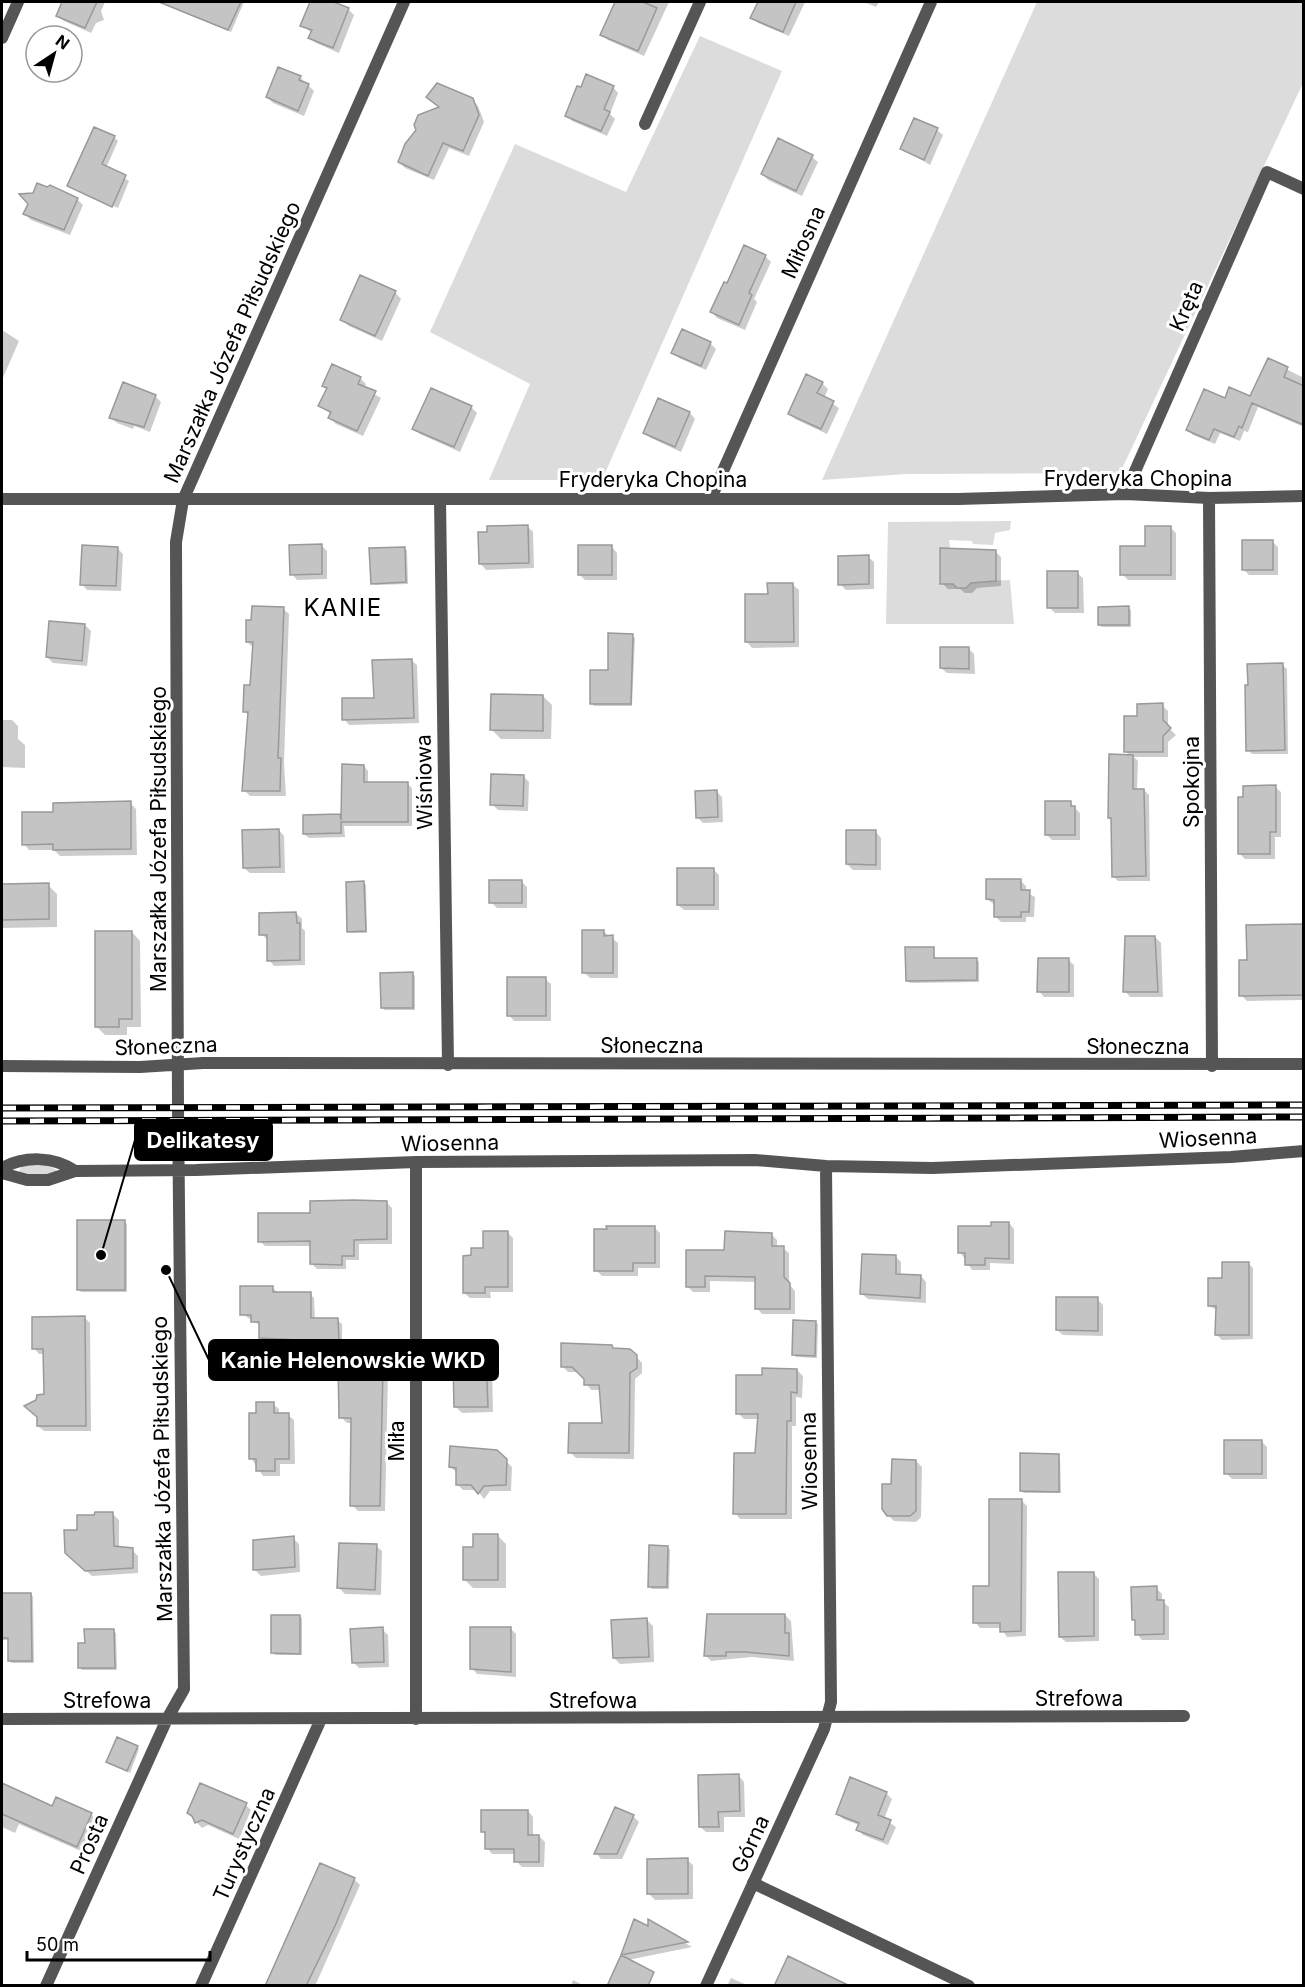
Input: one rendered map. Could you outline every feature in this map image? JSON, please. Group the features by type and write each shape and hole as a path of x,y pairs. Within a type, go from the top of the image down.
{"street":[{"path":"2,38 18,2"},
{"name":"Marszałka Józefa Piłsudskiego","path":"167,1719 184,1689 176,542 183,500 404,2"},
{"path":"645,124 700,2"},
{"name":"Miłosna","path":"711,498 931,2"},
{"name":"Kręta","path":"1125,494 1267,172 1304,189"},
{"name":"Fryderyka Chopina","path":"2,499 964,499 1125,494 1209,498 1304,496"},
{"name":"Spokojna","path":"1209,498 1212,1066"},
{"name":"Wiśniowa","path":"440,499 448,1065"},
{"name":"Słoneczna","path":"2,1066 140,1067 179,1064 1212,1066 1304,1064"},
{"name":"Wiosenna","path":"75,1171 57,1161 33,1160 14,1162 2,1171 15,1178 38,1180 56,1179 75,1171 179,1171 416,1162 755,1160 826,1166 932,1168 1232,1158 1304,1151"},
{"name":"Miła","path":"416,1162 416,1719"},
{"name":"Wiosenna","path":"826,1166 831,1702 828,1719"},
{"name":"Strefowa","path":"2,1719 828,1719 1184,1716"},
{"name":"Prosta","path":"46,1986 167,1719"},
{"name":"Turystyczna","path":"201,1986 321,1719"},
{"name":"Górna","path":"706,1986 828,1719"},
{"path":"753,1882 969,1986"}],"shaded area":[{"path":"1037,2 1303,2 1303,83 1120,473 906,474 822,480"},
{"path":"700,36 782,71 602,480 489,480 530,384 430,332 515,144 626,192"},
{"path":"1011,521 1010,530 995,533 993,545 949,540 950,548 941,548 953,584 957,588 966,588 971,583 983,583 984,581 1010,580 1014,624 886,624 888,522"},
{"path":"21,1166 48,1166 57,1170 55,1174 30,1175 19,1173"}],"building":[{"path":"62,2 97,2 85,28 84,24 75,24 56,16"},
{"path":"159,2 241,2 228,30"},
{"path":"310,2 334,2 349,8 333,48 308,38 312,30 300,26"},
{"path":"615,2 643,2 657,8 638,51 600,35"},
{"path":"758,2 796,2 783,32 750,18"},
{"path":"278,67 301,76 299,80 309,84 298,111 266,97"},
{"path":"586,74 614,86 604,109 610,112 601,131 565,116 577,86 581,87"},
{"path":"437,83 473,98 479,115 463,151 443,143 428,176 398,162 405,144 416,130 414,125 418,115 439,107 426,97"},
{"path":"914,118 938,128 924,160 900,149"},
{"path":"94,127 115,136 102,164 126,175 112,207 67,186"},
{"path":"778,138 813,155 796,191 761,174"},
{"path":"37,183 47,187 50,185 78,198 64,230 23,214 28,204 19,194 33,193"},
{"path":"744,245 766,255 749,293 752,295 739,325 710,312 724,282 727,283"},
{"path":"360,275 396,291 375,336 340,320"},
{"path":"682,329 711,342 701,366 671,353"},
{"path":"1268,358 1288,367 1284,377 1304,386 1304,425 1252,403 1242,428 1239,426 1234,437 1214,429 1209,440 1186,430 1204,389 1225,398 1229,387 1250,396"},
{"path":"332,364 361,377 358,384 376,391 357,431 328,418 331,412 318,406 327,388 322,386"},
{"path":"806,374 823,382 817,393 834,401 821,429 788,414"},
{"path":"123,382 156,395 144,427 109,418"},
{"path":"431,388 472,406 454,447 412,429"},
{"path":"658,398 690,412 675,447 643,433"},
{"path":"528,525 529,563 479,564 478,532 487,532 487,526"},
{"path":"1145,526 1171,526 1171,575 1120,575 1120,546 1145,546"},
{"path":"1242,540 1273,540 1273,570 1242,570"},
{"path":"322,544 322,574 290,575 289,545"},
{"path":"82,545 118,547 116,586 80,585"},
{"path":"578,545 612,545 612,575 578,575"},
{"path":"405,547 406,582 371,584 369,548"},
{"path":"940,548 996,550 996,581 971,583 966,588 957,588 953,584 940,584"},
{"path":"869,555 869,584 838,585 838,556"},
{"path":"1047,571 1078,571 1078,608 1047,608"},
{"path":"767,583 793,583 794,642 745,642 745,594 768,594"},
{"path":"252,606 284,607 278,758 281,758 280,791 242,791 248,712 243,712 244,685 250,685 253,642 246,642 246,620 251,620"},
{"path":"1129,606 1129,625 1098,625 1098,607"},
{"path":"49,621 85,624 82,661 46,657"},
{"path":"608,633 633,634 631,704 590,704 590,670 608,670"},
{"path":"940,647 969,647 969,669 940,668"},
{"path":"412,659 414,718 342,720 342,698 374,698 372,660"},
{"path":"1283,663 1285,750 1246,751 1247,664"},
{"path":"491,694 543,695 543,731 490,730"},
{"path":"1163,703 1163,720 1171,728 1163,736 1163,752 1124,752 1124,716 1137,716 1137,704"},
{"path":"1109,754 1133,755 1133,789 1144,789 1146,876 1112,877 1111,818 1108,818"},
{"path":"342,764 364,765 364,782 408,782 408,822 341,822 341,833 303,834 303,815 340,814 341,820"},
{"path":"491,774 524,775 523,806 490,805"},
{"path":"1276,785 1276,832 1270,832 1270,854 1238,854 1238,797 1243,797 1243,786"},
{"path":"717,790 718,817 696,818 695,791"},
{"path":"131,801 131,849 53,850 53,844 22,845 22,812 53,812 53,803"},
{"path":"1045,801 1071,801 1071,806 1075,806 1075,835 1045,835"},
{"path":"279,829 280,867 243,868 242,830"},
{"path":"846,830 876,830 876,865 846,864"},
{"path":"677,868 714,868 714,905 677,905"},
{"path":"986,879 1021,879 1021,890 1030,890 1029,912 1021,912 1021,917 994,917 994,900 986,899"},
{"path":"489,880 522,880 522,903 489,903"},
{"path":"364,881 366,931 347,932 346,882"},
{"path":"49,883 49,919 2,920 2,884"},
{"path":"296,912 297,923 300,923 300,960 267,961 267,935 259,935 259,913"},
{"path":"1303,924 1304,995 1239,996 1239,960 1247,960 1246,925"},
{"path":"582,930 604,930 604,936 613,935 613,973 582,973"},
{"path":"95,931 132,931 132,1019 119,1019 119,1027 95,1027"},
{"path":"1125,936 1155,936 1158,992 1123,992"},
{"path":"905,947 934,947 934,958 977,958 977,980 906,981"},
{"path":"1038,958 1069,958 1069,992 1037,992"},
{"path":"413,972 413,1008 381,1008 380,973"},
{"path":"507,977 546,977 546,1016 507,1016"},
{"path":"310,1201 387,1201 387,1239 354,1240 354,1256 342,1256 342,1265 310,1264 310,1241 258,1242 258,1213 310,1213"},
{"path":"77,1220 125,1220 125,1290 77,1290"},
{"path":"991,1222 1009,1222 1009,1259 985,1258 985,1265 965,1265 965,1253 958,1253 958,1226 991,1226"},
{"path":"606,1226 655,1226 655,1263 633,1263 633,1271 594,1271 594,1229 607,1229"},
{"path":"483,1231 508,1231 508,1287 485,1287 485,1293 463,1293 463,1256 471,1255 471,1248 483,1248"},
{"path":"725,1231 772,1233 772,1246 784,1246 784,1277 790,1283 790,1309 755,1309 755,1277 705,1276 705,1287 686,1287 686,1250 724,1250"},
{"path":"862,1254 896,1255 896,1274 921,1275 920,1298 860,1294"},
{"path":"1222,1262 1249,1262 1249,1335 1215,1335 1216,1306 1208,1306 1208,1278 1222,1278"},
{"path":"240,1286 273,1286 273,1292 311,1292 311,1318 338,1318 339,1342 259,1338 259,1322 251,1322 251,1315 240,1315"},
{"path":"1056,1297 1098,1297 1098,1331 1056,1330"},
{"path":"85,1316 86,1426 37,1426 37,1417 24,1406 36,1400 37,1395 44,1394 43,1349 32,1349 32,1317"},
{"path":"793,1320 816,1321 815,1356 792,1355"},
{"path":"561,1343 612,1345 613,1348 630,1349 637,1355 637,1368 630,1373 629,1453 568,1453 569,1423 602,1423 599,1385 584,1385 584,1379 572,1367 561,1367"},
{"path":"486,1358 488,1407 454,1407 453,1359"},
{"path":"359,1362 359,1367 383,1367 380,1506 350,1506 351,1418 339,1418 338,1363"},
{"path":"762,1368 797,1369 797,1393 791,1392 791,1421 787,1421 786,1514 733,1514 734,1453 755,1453 758,1414 736,1414 736,1375 762,1375"},
{"path":"256,1402 274,1402 274,1413 289,1413 289,1459 275,1459 275,1471 256,1471 256,1459 249,1459 249,1413 256,1413"},
{"path":"1224,1440 1262,1440 1262,1474 1224,1474"},
{"path":"450,1446 497,1450 507,1459 506,1485 484,1486 478,1494 471,1485 456,1485 456,1468 449,1467"},
{"path":"1020,1453 1059,1454 1059,1492 1020,1491"},
{"path":"892,1459 916,1460 916,1511 910,1516 887,1516 882,1509 882,1484 891,1484"},
{"path":"989,1499 1022,1499 1021,1631 1000,1632 1000,1623 973,1623 973,1586 989,1586"},
{"path":"95,1512 113,1512 114,1546 133,1548 133,1568 85,1571 65,1553 64,1530 77,1530 77,1515 94,1515"},
{"path":"473,1534 498,1534 498,1580 463,1580 463,1547 473,1547"},
{"path":"294,1536 295,1567 253,1570 253,1540"},
{"path":"339,1543 377,1544 375,1590 337,1588"},
{"path":"649,1545 668,1546 667,1587 648,1587"},
{"path":"1058,1572 1094,1572 1094,1636 1059,1637"},
{"path":"1157,1586 1157,1600 1164,1600 1164,1634 1135,1635 1131,1587"},
{"path":"2,1593 31,1593 32,1661 8,1661 8,1638 2,1638"},
{"path":"707,1614 785,1614 785,1633 789,1633 789,1656 726,1652 726,1656 704,1656"},
{"path":"271,1615 300,1615 300,1654 271,1653"},
{"path":"647,1618 649,1657 613,1658 611,1620"},
{"path":"383,1627 384,1662 352,1663 350,1629"},
{"path":"470,1627 511,1627 511,1672 470,1669"},
{"path":"84,1629 114,1629 115,1668 78,1668 78,1643 85,1643"},
{"path":"117,1737 138,1746 127,1771 106,1762"},
{"path":"739,1774 740,1811 718,1812 719,1827 699,1827 698,1775"},
{"path":"850,1777 887,1792 878,1815 891,1820 883,1840 856,1830 859,1823 836,1814"},
{"path":"2,1783 52,1806 56,1797 92,1813 77,1847 2,1814"},
{"path":"200,1783 247,1803 233,1834 202,1820 195,1823 192,1816 187,1813"},
{"path":"615,1807 634,1815 617,1854 594,1854"},
{"path":"481,1810 528,1810 528,1835 539,1835 539,1862 514,1862 514,1849 485,1849 485,1832 481,1832"},
{"path":"688,1858 688,1894 647,1894 647,1859"},
{"path":"320,1863 355,1878 335,1926 306,1986 265,1986"},
{"path":"634,1919 648,1926 648,1919 688,1942 621,1955"},
{"path":"621,1955 654,1972 648,1986 607,1986"},
{"path":"788,1956 850,1986 774,1986"}],"railway":[{"path":"2,1108 1304,1105"},
{"path":"2,1121 1304,1117"}],"place":[{"name":"Delikatesy","path":"101,1255"},
{"name":"Kanie Helenowskie WKD","path":"166,1270"}],"district":[{"name":"KANIE","path":"343,607"}]}
